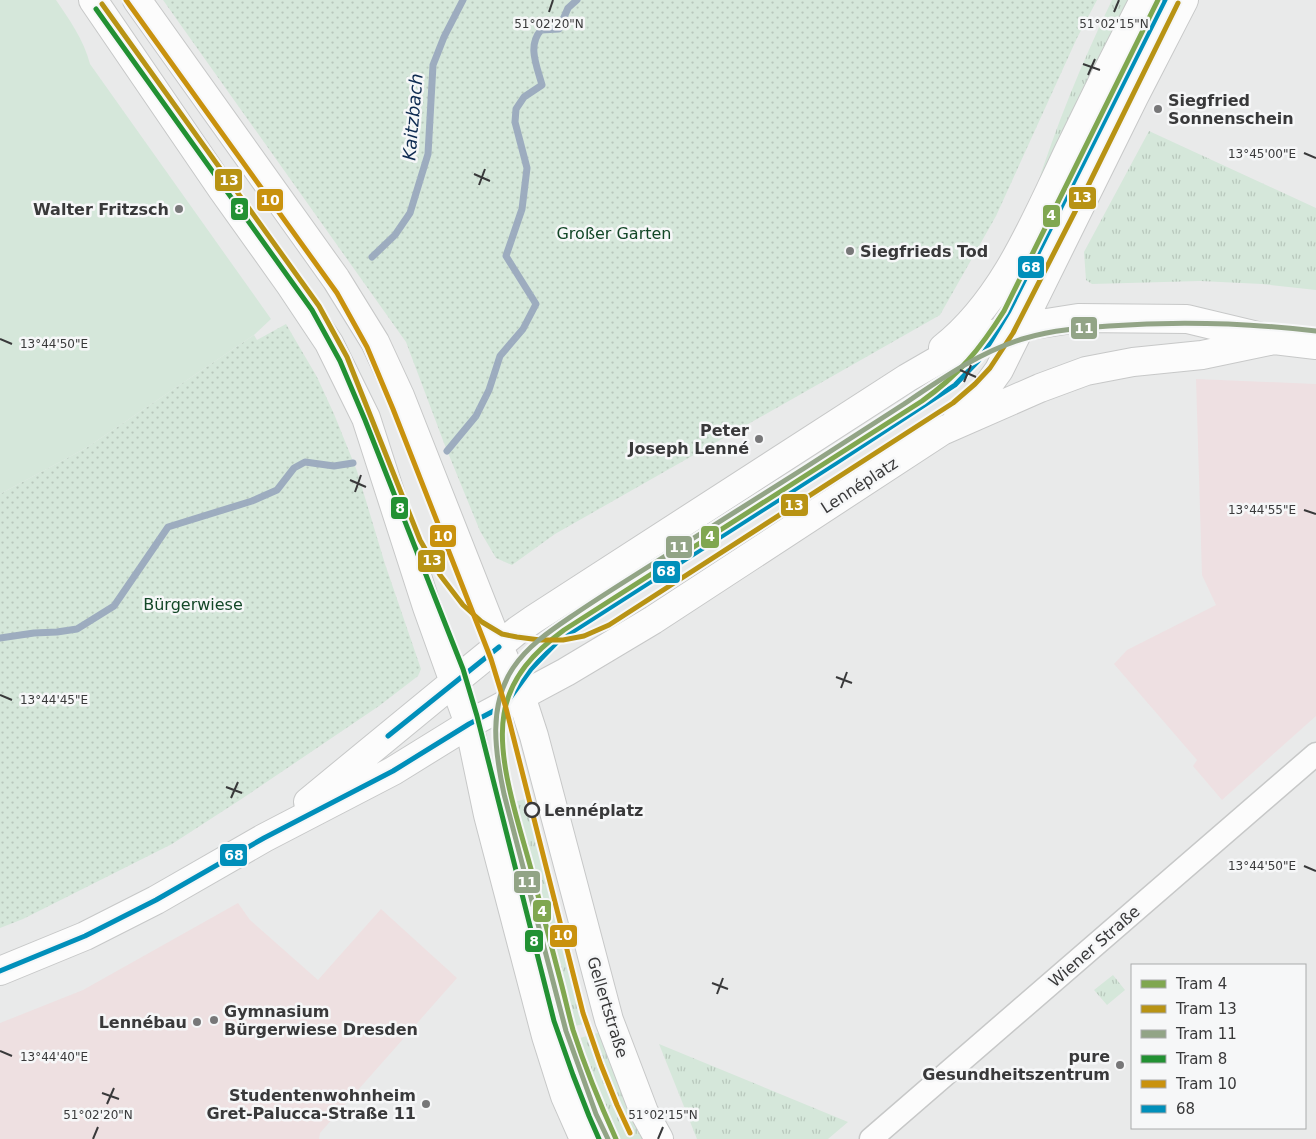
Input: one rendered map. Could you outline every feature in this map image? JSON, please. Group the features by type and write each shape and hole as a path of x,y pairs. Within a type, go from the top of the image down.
{"main road":[{"path":"92,0 329,343 366,418 427,606 469,724 488,815 546,1036 565,1096 584,1139"},
{"path":"137,0 336,280 375,342 400,396 499,647 521,696"},
{"path":"907,378 960,335 993,294 1023,244 1144,0"},
{"path":"942,431 982,395 999,370 1184,0"},
{"path":"0,971 85,936 138,909 264,838 518,630 907,378 952,352 1006,330 1078,318 1187,319 1274,340 1316,345"},
{"path":"942,431 1040,388 1086,371 1134,362 1202,355 1274,340"},
{"name":"Lennéplatz","path":"264,838 393,770 469,724 566,672 641,627 942,431"},
{"name":"Gellertstraße","path":"521,696 534,736 609,1020 644,1112 659,1139"}],"street":[{"name":"Wiener Straße","path":"871,1139 1316,754"}],"shaded area":[{"path":"1196,379 1316,384 1316,716 1222,800 1193,766 1197,760 1114,664 1127,650 1216,605 1202,575"},
{"name":"Gymnasium Bürgerwiese Dresden","path":"238,903 250,920 318,980 381,909 457,978 320,1133 319,1139 0,1139 0,1023 83,990"}],"green space":[{"path":"0,0 56,0 80,38 90,64 271,319 254,335 86,448 0,494"},
{"name":"Großer Garten","path":"163,0 1097,0 1077,38 996,216 940,315 555,534 512,565 496,558 480,531 406,342"},
{"path":"1112,0 1137,0 1035,192 1070,94"},
{"path":"1149,131 1316,208 1316,290 1262,284 1200,281 1092,284 1086,280 1084,252"},
{"name":"Bürgerwiese","path":"286,324 317,377 357,471 385,564 421,669 418,676 379,706 172,844 23,919 0,928 0,494 86,448 254,335 257,340"},
{"path":"529,798 588,1023 566,1028 507,804"},
{"path":"1113,975 1125,990 1107,1005 1094,990"},
{"path":"601,1032 613,1070 643,1139 596,1139 559,1044"},
{"path":"659,1044 848,1122 828,1139 697,1139"}],"waterway":[{"name":"Kaitzbach","path":"372,257 395,235 410,213 428,154 433,65 444,37 463,0"},
{"path":"447,451 476,416 489,390 500,356 523,329 536,304 506,256 522,209 527,168 515,122 516,109 524,97 542,85 534,56 537,36 541,30 559,29 568,8 577,0"},
{"path":"0,638 77,629 114,606 168,527 252,501 277,490 294,468 305,462 334,466 353,463"}],"tram line":[{"name":"10","path":"126,0 337,293 367,347 491,659 506,708 583,1013 601,1065 630,1133"},
{"name":"4","path":"616,1139 593,1085 573,1030 510,792 503,751 502,732 504,714 512,688 525,666 543,647 564,630 922,401 958,371 986,337 1004,311 1158,0"},
{"name":"13","path":"102,4 319,306 347,357 420,540 440,575 463,605 482,622 502,634 540,640 563,640 584,636 609,625 953,403 975,384 990,368 1013,333 1178,3"},
{"name":"8","path":"96,9 312,310 340,361 463,669 477,716 554,1021 599,1139"},
{"name":"11","path":"608,1139 596,1114 566,1031 504,794 498,762 496,729 500,698 513,668 526,652 550,632 604,595 948,375 1010,343 1057,331 1135,324 1264,326 1316,331"}],"transit line":[{"name":"68","path":"0,971 85,936 156,900 264,838 393,771 469,724 505,705 531,669 558,641 955,385 979,360 1009,311 1165,0"},
{"name":"68","path":"388,736 499,647"}],"place":[{"name":"Siegfried Sonnenschein","path":"1158,109"},
{"name":"Walter Fritzsch","path":"179,209"},
{"name":"Siegfrieds Tod","path":"850,251"},
{"name":"Peter Joseph Lenné","path":"759,439"},
{"name":"Lennéplatz","path":"532,810"},
{"name":"Gymnasium Bürgerwiese Dresden","path":"214,1020"},
{"name":"Lennébau","path":"197,1022"},
{"name":"pure Gesundheitszentrum","path":"1120,1065"},
{"name":"Studentenwohnheim Gret-Palucca-Straße 11","path":"426,1104"}]}
